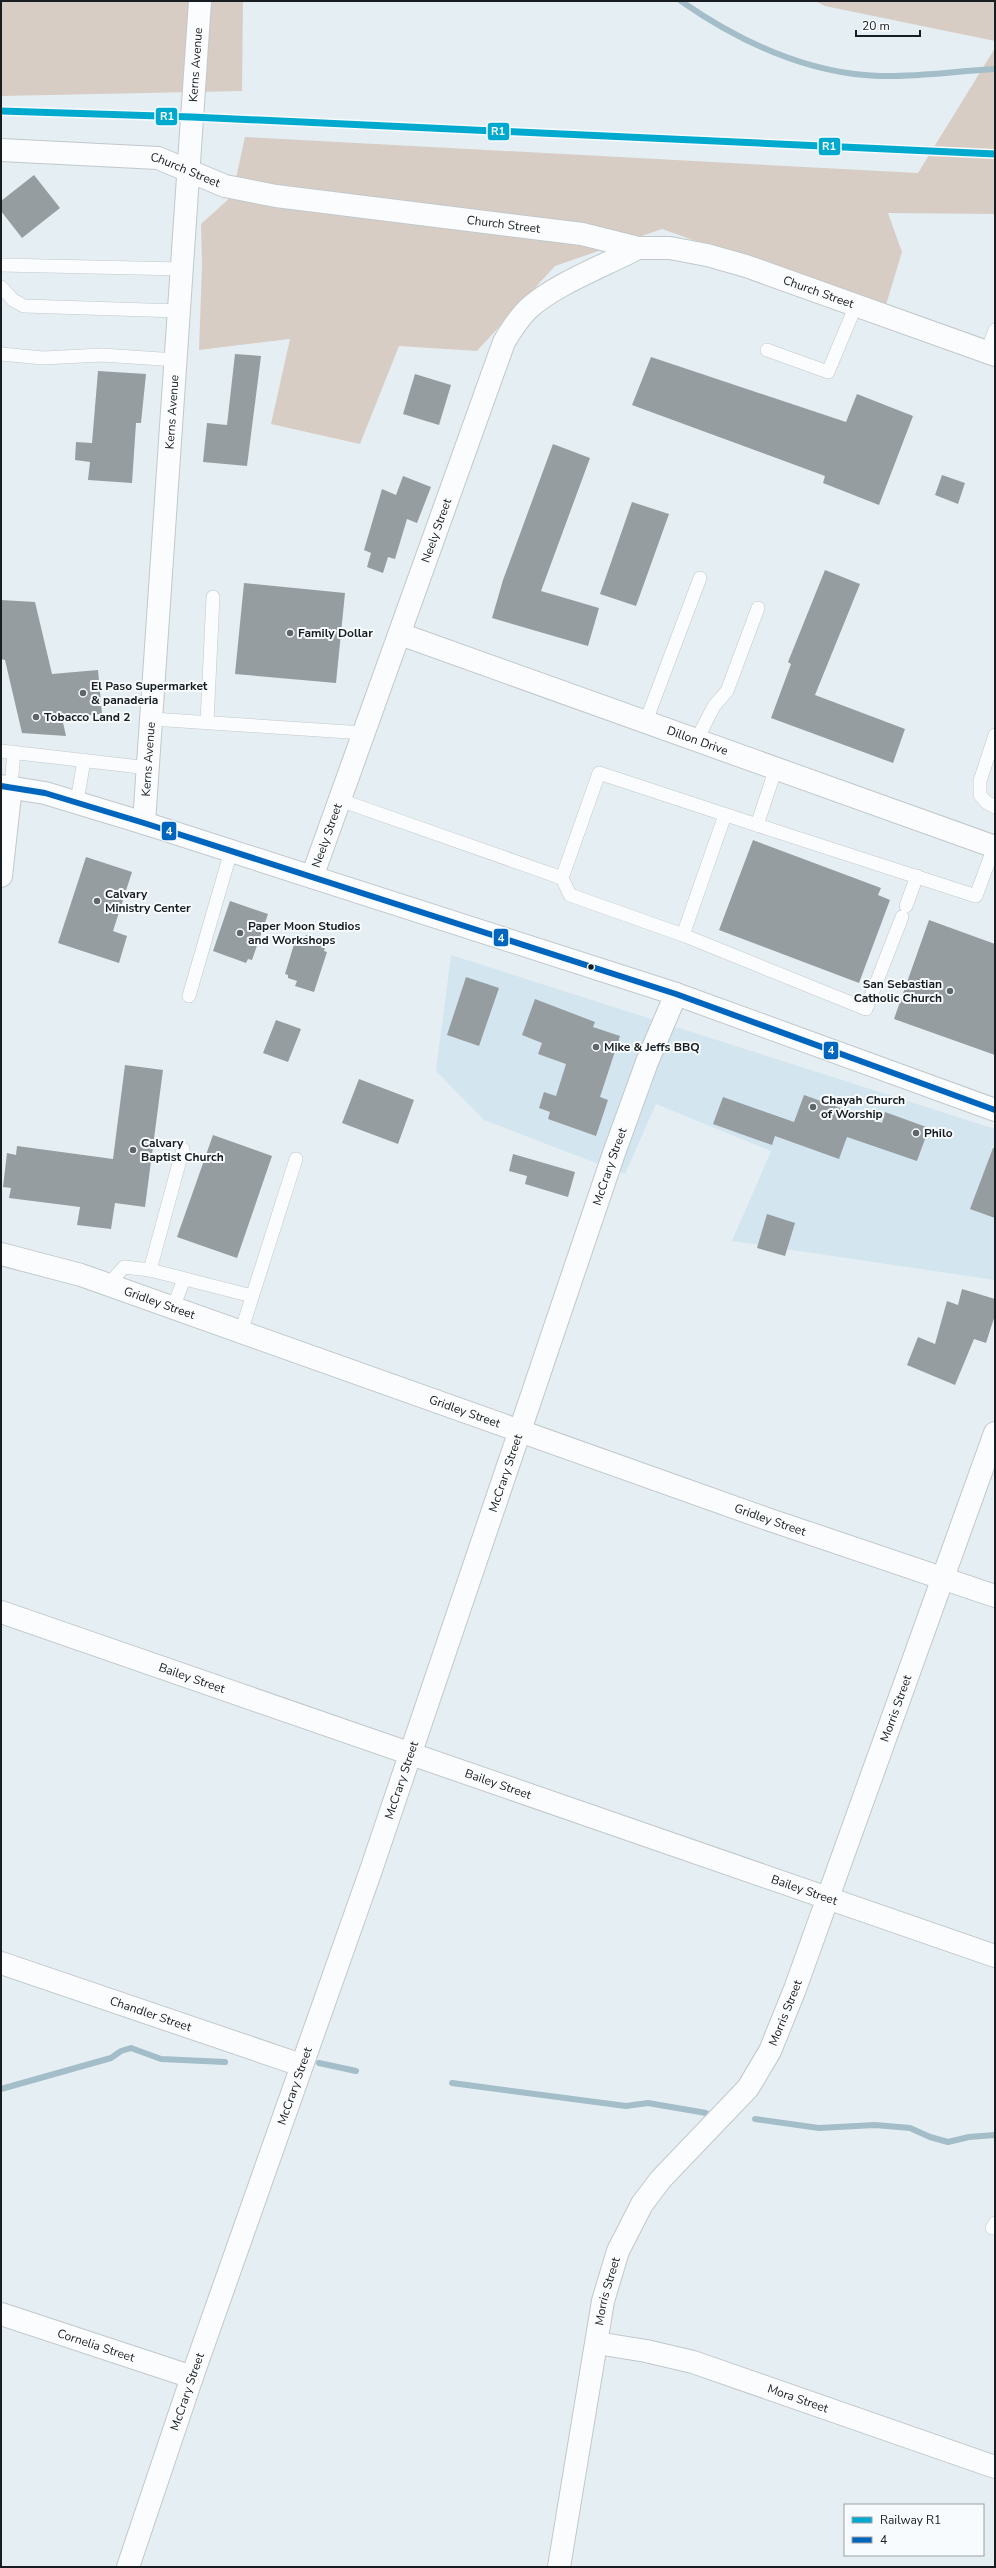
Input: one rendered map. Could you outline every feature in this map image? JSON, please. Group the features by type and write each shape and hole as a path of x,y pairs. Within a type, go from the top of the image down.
{"street":[{"name":"Kerns Avenue","path":"144,823 149,768 200,1"},
{"name":"Church Street","path":"1,150 158,158 226,186 276,196 574,233 638,248 670,248 707,255 856,305 991,354"},
{"name":"Neely Street","path":"312,876 504,342 516,322 529,308 550,294 638,248"},
{"name":"Dillon Drive","path":"400,634 697,739 995,847"},
{"path":"1,876 6,786 77,802 312,876 676,994 995,1110"},
{"name":"McCrary Street","path":"128,2567 192,2377 522,1430 614,1153 647,1062 676,994"},
{"name":"Gridley Street","path":"1,1254 67,1271 108,1285 942,1579 995,1596"},
{"name":"Morris Street","path":"559,2567 608,2283 632,2220 661,2179 732,2107 755,2076 770,2051 795,1989 995,1433"},
{"name":"Bailey Street","path":"1,1612 995,1956"},
{"name":"Chandler Street","path":"1,1963 301,2065"},
{"name":"Cornelia Street","path":"1,2314 192,2377"},
{"name":"Mora Street","path":"597,2343 646,2351 693,2362 995,2467"}],"lane":[{"path":"1,265 182,268"},
{"path":"1,287 13,300 24,306 179,311"},
{"path":"767,350 828,372 856,305"},
{"path":"991,354 995,330"},
{"path":"1,354 42,358 102,355 176,360"},
{"path":"646,721 700,578"},
{"path":"207,722 213,597"},
{"path":"697,739 714,706 727,691 758,608"},
{"path":"152,719 364,733"},
{"path":"995,735 980,781 980,795 986,802 995,807"},
{"path":"6,786 7,751 149,768"},
{"path":"77,802 84,760"},
{"path":"757,825 776,768"},
{"path":"917,876 866,1009 683,935 570,895 562,878 599,773 725,815 917,876 976,896 995,847"},
{"path":"340,800 562,878"},
{"path":"683,935 725,815"},
{"path":"189,996 231,851"},
{"path":"150,1270 183,1149"},
{"path":"241,1332 296,1159"},
{"path":"108,1285 124,1267 150,1270 252,1296"},
{"path":"173,1308 184,1279"}],"shaded area":[{"path":"1,1 243,1 242,91 1,96"},
{"path":"815,1 995,1 995,41 825,6"},
{"path":"995,48 995,214 888,213 902,252 885,308 662,229 555,266 477,351 399,346 360,444 271,424 290,339 199,350 202,266 201,224 232,196 245,137 918,173"},
{"path":"451,955 995,1129 995,1280 732,1241 771,1151 656,1104 625,1174 484,1120 436,1071"}],"building":[{"path":"34,175 60,208 22,238 1,211 1,201"},
{"path":"235,354 261,356 247,466 203,462 207,423 227,425"},
{"path":"651,357 846,422 857,394 913,416 879,505 823,483 825,476 632,405"},
{"path":"98,371 146,374 141,423 136,423 132,483 88,480 90,462 75,460 76,442 92,443"},
{"path":"415,374 451,385 439,425 403,414"},
{"path":"553,444 590,458 541,591 599,608 588,646 492,618 503,580"},
{"path":"942,475 965,483 958,504 935,495"},
{"path":"403,476 431,487 417,523 407,519 395,559 388,557 383,573 367,567 371,553 364,550 382,489 396,495"},
{"path":"632,502 669,514 636,606 600,594"},
{"path":"825,570 860,584 815,695 905,729 893,763 771,718 791,664 788,662"},
{"name":"Family Dollar","path":"244,583 345,593 336,683 235,674"},
{"path":"1,600 35,602 52,674 98,670 102,714 62,718 66,736 22,733 5,660 1,659"},
{"path":"753,840 881,888 878,895 890,900 859,983 719,930"},
{"name":"Calvary Ministry Center","path":"86,857 132,872 113,931 127,936 119,963 58,943"},
{"name":"Paper Moon Studios and Workshops","path":"230,901 268,914 252,960 248,959 246,963 213,951"},
{"name":"San Sebastian Catholic Church","path":"929,920 995,944 995,1055 894,1019"},
{"path":"306,935 327,941 324,951 327,952 314,992 295,986 297,981 288,978 288,975 285,974 295,941 302,944"},
{"path":"466,977 499,988 479,1046 447,1035"},
{"path":"535,999 595,1022 593,1027 620,1036 600,1097 608,1100 596,1136 548,1119 550,1112 539,1108 544,1092 556,1096 566,1064 538,1054 542,1043 522,1035"},
{"path":"276,1020 301,1029 288,1062 263,1053"},
{"name":"Calvary Baptist Church","path":"125,1065 163,1070 145,1207 115,1203 111,1229 77,1225 80,1207 9,1198 11,1188 3,1187 7,1153 16,1155 17,1146 113,1159"},
{"path":"359,1079 414,1100 398,1144 342,1123"},
{"path":"804,1095 882,1123 885,1112 929,1128 917,1161 847,1137 839,1159 775,1136 772,1145 713,1124 723,1097 794,1122"},
{"path":"213,1135 272,1156 237,1258 177,1237"},
{"path":"993,1148 995,1148 995,1218 970,1209"},
{"path":"513,1154 575,1172 568,1197 525,1184 527,1176 509,1171"},
{"path":"767,1214 795,1223 785,1256 757,1248"},
{"path":"962,1289 995,1299 995,1315 986,1343 974,1339 955,1385 907,1365 918,1337 935,1344 947,1301 958,1305"}],"waterway":[{"path":"681,1 703,16 750,42 800,62 827,69 853,74 880,76 923,75 995,69"},
{"path":"1,2089 111,2058 121,2051 131,2048 161,2059 225,2062"},
{"path":"319,2063 356,2071"},
{"path":"452,2083 626,2106 648,2103 706,2113"},
{"path":"755,2119 819,2128 875,2125 910,2128 930,2137 948,2142 969,2137 995,2135"}],"rail line":[{"name":"R1","path":"1,111 192,117 995,154"}],"transit line":[{"name":"4","path":"1,786 45,793 144,823 676,994 995,1110"}],"place":[{"name":"Family Dollar","path":"290,633"},
{"name":"El Paso Supermarket & panaderia","path":"83,693"},
{"name":"Tobacco Land 2","path":"36,717"},
{"name":"Calvary Ministry Center","path":"97,901"},
{"name":"Paper Moon Studios and Workshops","path":"240,933"},
{"name":"San Sebastian Catholic Church","path":"950,991"},
{"name":"Mike & Jeffs BBQ","path":"596,1047"},
{"name":"Chayah Church of Worship","path":"813,1107"},
{"name":"Philo","path":"916,1133"},
{"name":"Calvary Baptist Church","path":"133,1150"}]}
